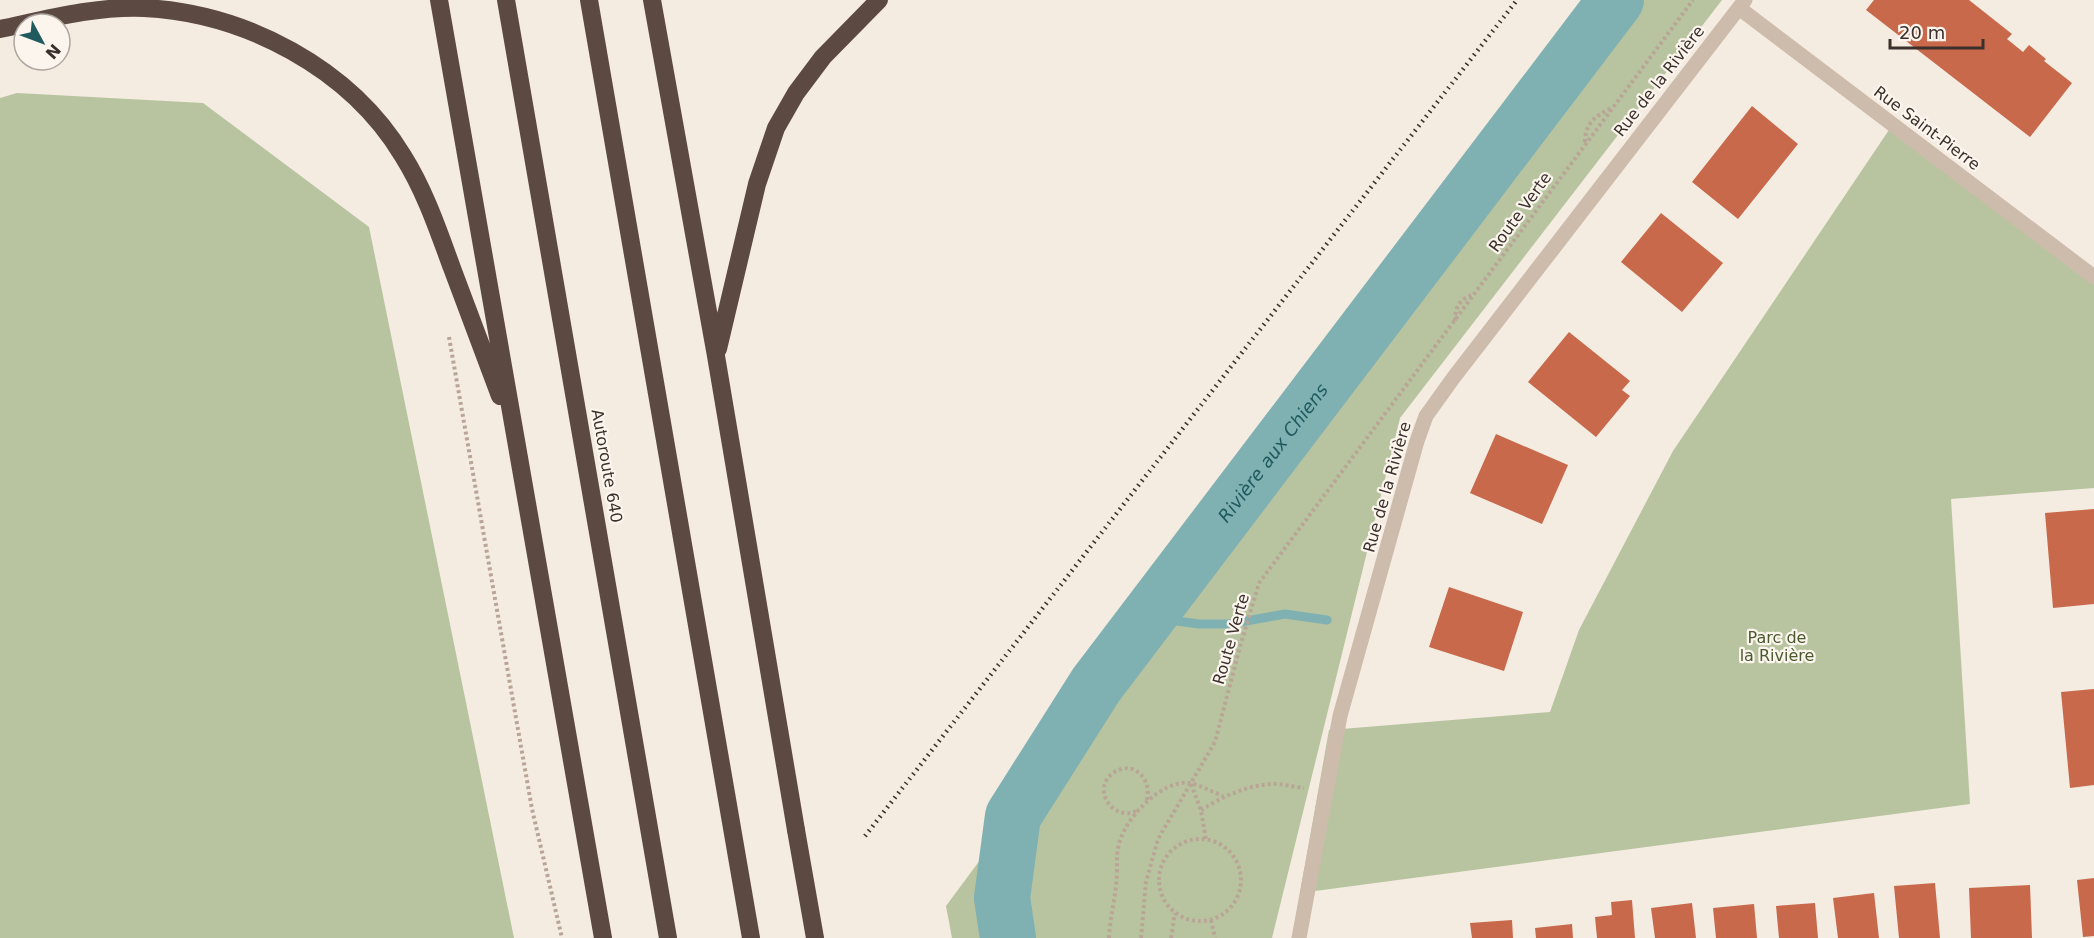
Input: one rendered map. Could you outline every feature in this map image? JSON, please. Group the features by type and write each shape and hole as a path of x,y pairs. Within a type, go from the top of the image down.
{"highway":[{"path":"439,0 603,938"},
{"name":"Autoroute 640","path":"506,0 668,938"},
{"path":"589,0 751,938"},
{"path":"652,0 716,356 815,938"},
{"path":"716,356 757,184 776,128 796,93 823,57 879,0"},
{"path":"0,29 100,10 142,8 183,12 238,26 269,39 316,67 352,94 391,138 422,191 441,235 516,439"}],"street":[{"name":"Rue Saint-Pierre","path":"1742,4 2094,277"},
{"name":"Rue de la Rivière","path":"1299,938 1340,716 1426,416 1742,4"}],"path":[{"name":"Route Verte","path":"1141,938 1146,882 1158,839 1215,742 1259,583 1455,321 1455,309 1463,298 1475,294 1693,0"},
{"name":"Route Verte","path":"1585,144 1585,132 1597,115 1614,106"},
{"path":"448,334 532,809 562,938"},
{"path":"1140,809 1131,813 1118,812 1108,805 1104,795 1109,777 1120,770 1130,769 1138,772 1146,780 1149,788 1146,803"},
{"path":"1109,938 1117,874 1116,854 1121,837 1140,809 1157,794 1171,786 1191,783 1223,796"},
{"path":"1191,783 1201,810 1206,840"},
{"path":"1201,810 1223,796 1272,784 1325,791"},
{"path":"1206,840 1223,846 1233,856 1239,868 1241,882 1239,894 1233,906 1211,920 1199,922 1186,919 1166,903 1159,877 1163,864 1171,852 1182,844 1206,840"},
{"path":"1171,938 1175,912"},
{"path":"1211,920 1215,938"}],"green space":[{"path":"1617,0 1722,0 1400,418 1272,938 952,938 946,906"},
{"path":"17,93 203,103 369,227 514,938 0,938 0,98"},
{"name":"Parc de la Rivière","path":"1893,124 2094,277 2094,488 1951,499 1970,804 1300,893 1329,730 1550,712 1579,630 1673,451"}],"building":[{"path":"1874,0 1969,0 2012,34 2007,39 2023,52 2029,45 2046,59 2044,61 2072,83 2030,137 1866,10"},
{"path":"1752,106 1798,144 1738,219 1692,182"},
{"path":"1661,213 1723,263 1682,312 1621,262"},
{"path":"1569,332 1630,381 1622,390 1630,396 1596,437 1528,382"},
{"path":"1496,434 1568,465 1542,524 1470,493"},
{"path":"2094,509 2094,604 2053,608 2045,513"},
{"path":"1449,587 1523,612 1504,671 1429,647"},
{"path":"2094,689 2094,785 2070,788 2061,692"},
{"path":"2094,878 2094,936 2083,937 2077,880"},
{"path":"1935,883 1940,938 1899,938 1894,886"},
{"path":"2030,885 2032,938 1971,938 1969,888"},
{"path":"1874,893 1879,938 1838,938 1833,898"},
{"path":"1632,900 1635,938 1597,938 1595,917 1612,915 1611,902"},
{"path":"1692,903 1696,938 1655,938 1651,908"},
{"path":"1815,903 1818,938 1779,938 1776,906"},
{"path":"1754,904 1757,938 1716,938 1713,908"},
{"path":"1512,920 1513,938 1472,938 1470,923"},
{"path":"1572,924 1573,938 1536,938 1535,928"}],"waterway":[{"name":"Rivière aux Chiens","path":"1008,938 1002,898 1013,816 1096,685 1616,0"},
{"path":"1147,617 1199,624 1229,624 1285,614 1327,620"}],"railway":[{"path":"865,836 1517,0"}]}
